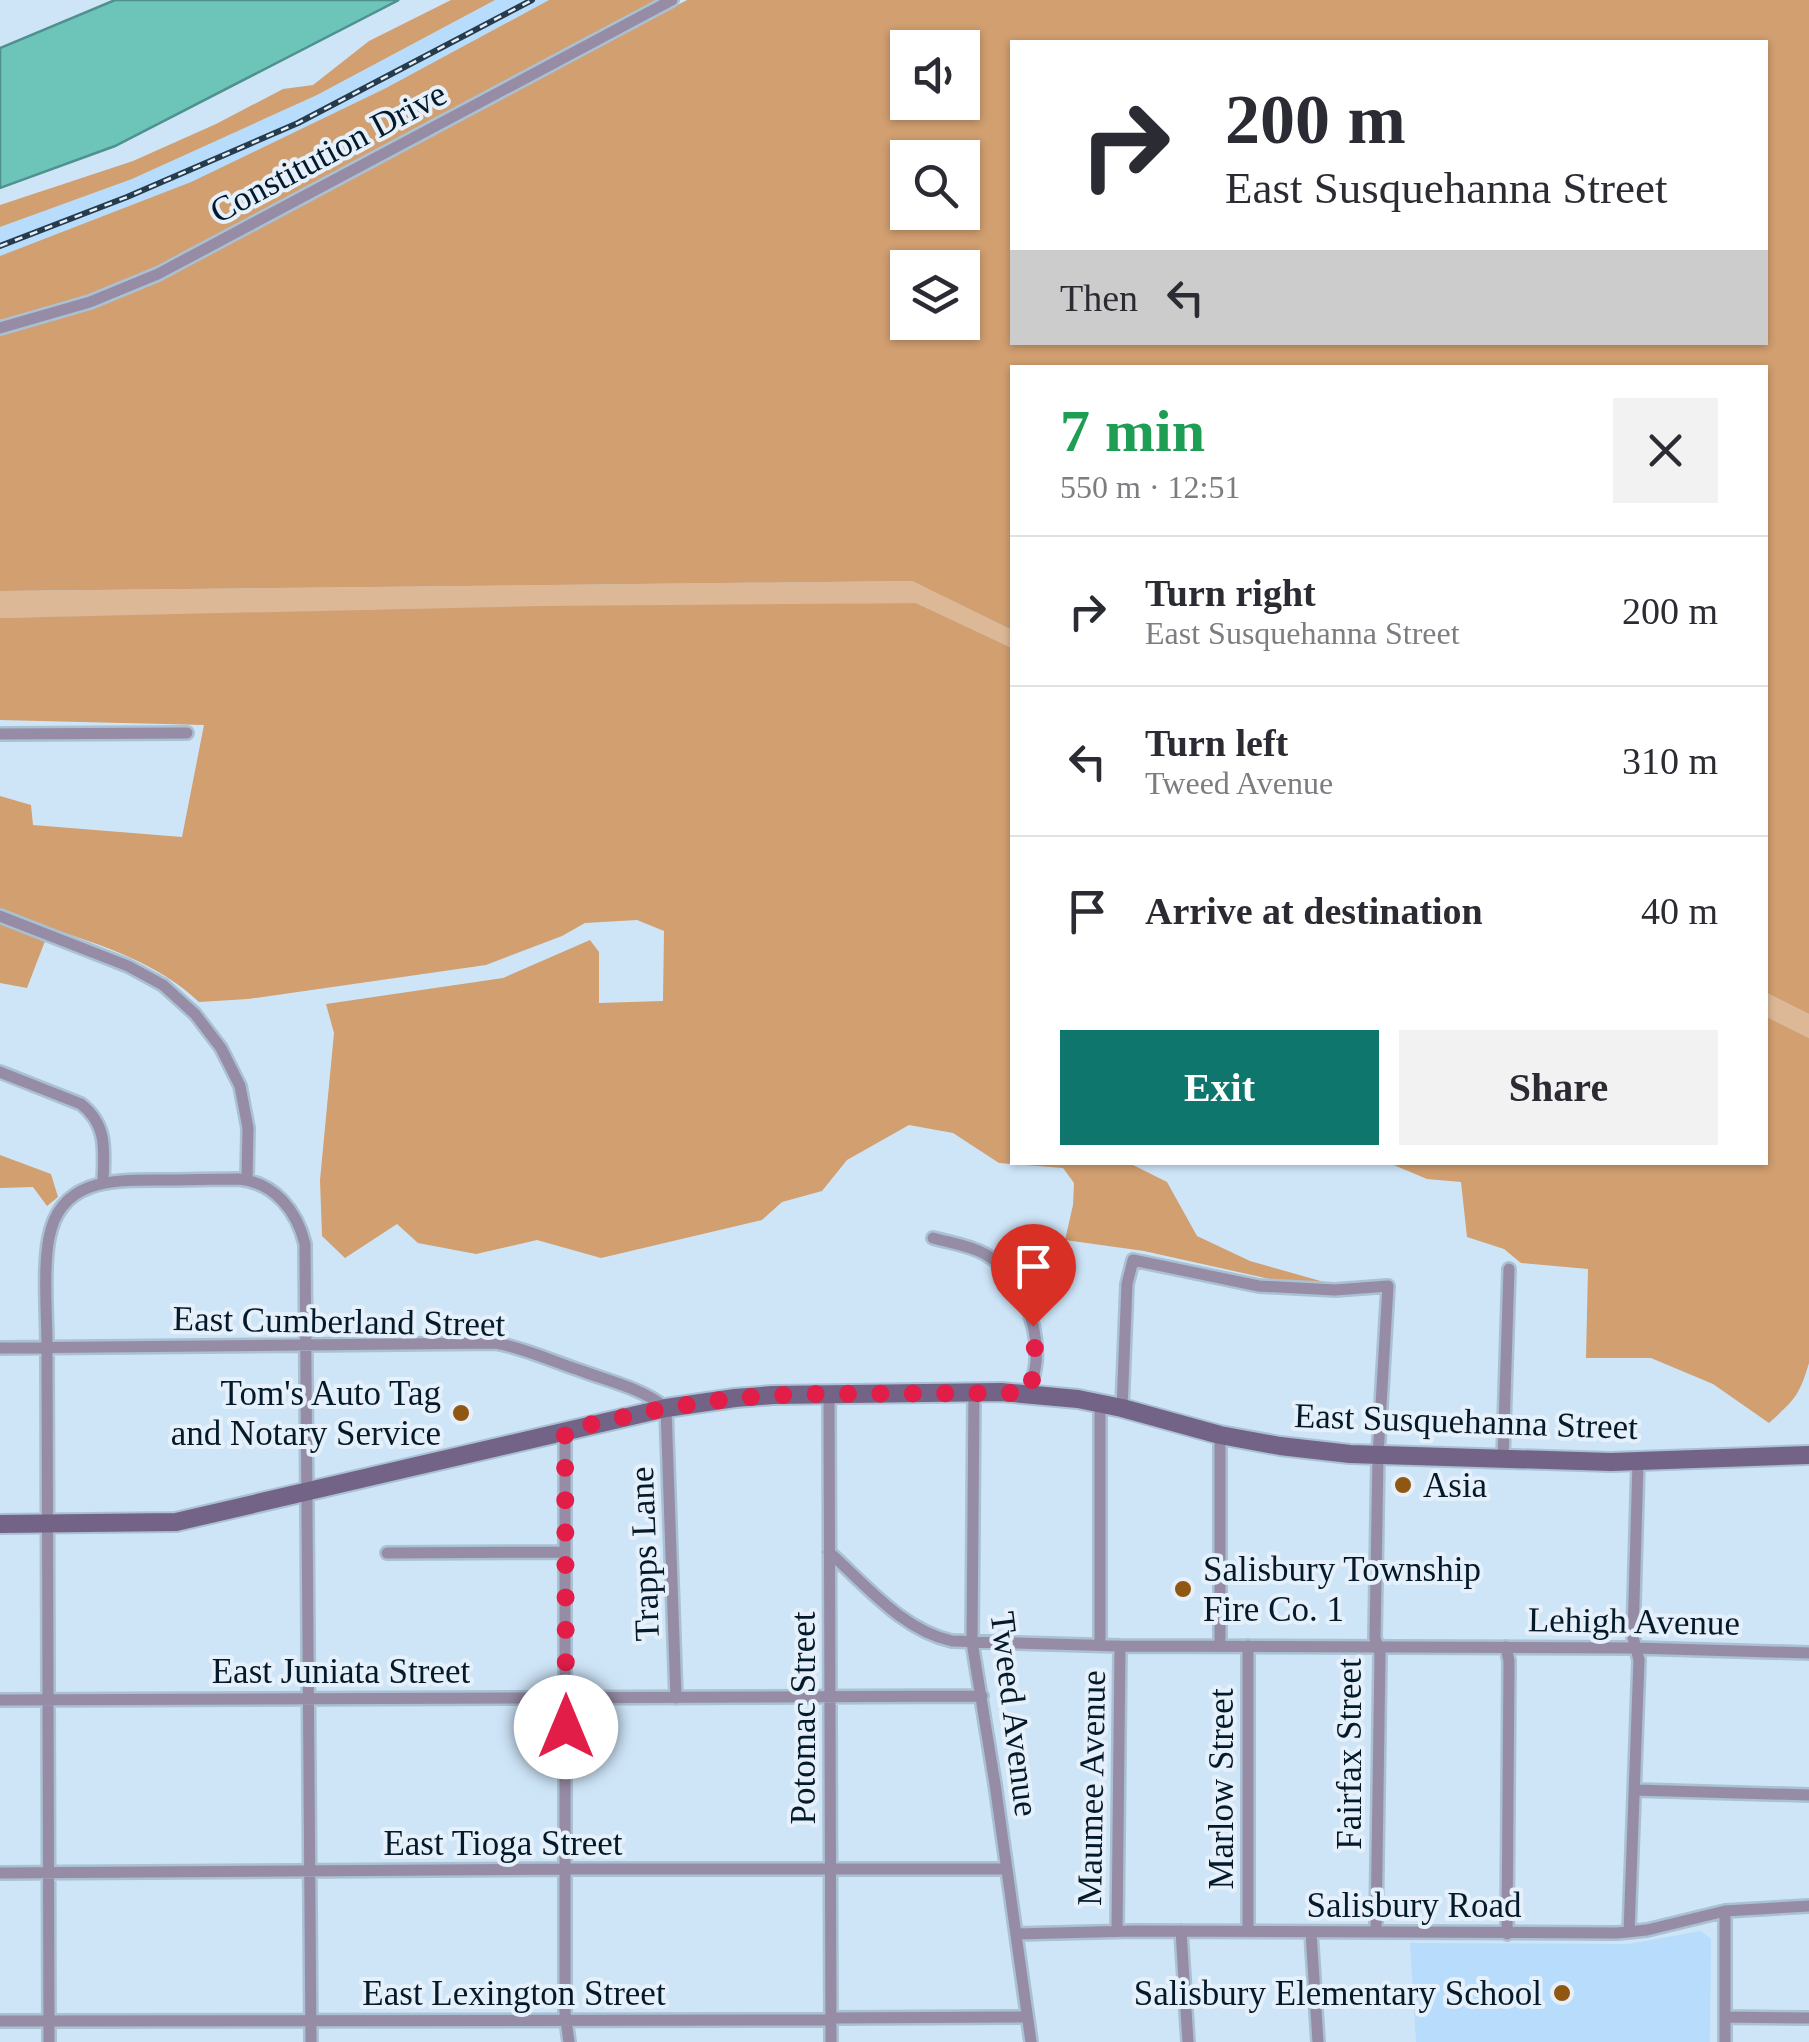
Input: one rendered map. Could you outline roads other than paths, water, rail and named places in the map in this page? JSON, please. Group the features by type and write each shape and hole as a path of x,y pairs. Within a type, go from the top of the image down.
{"main road":[{"name":"East Susquehanna Street","path":"0,1524 176,1522 666,1408 735,1398 829,1393 1029,1393 1100,1403 1220,1436 1378,1456 1638,1462 1809,1455"}],"street":[{"name":"Constitution Drive","path":"0,328 90,302 158,274 672,0"},
{"path":"0,734 186,733"},
{"path":"0,916 128,966 162,984 195,1014 221,1048 240,1086 248,1128 247,1180"},
{"path":"0,1072 90,1111 104,1138 103,1182"},
{"path":"49,2042 47,1348 48,1249 53,1223 67,1201 103,1182 247,1180 264,1186 287,1205 302,1230 306,1259 311,2042"},
{"path":"933,1238 975,1249 998,1263 1014,1281 1036,1342 1029,1393"},
{"name":"Fairfax Street","path":"1122,1408 1127,1284 1133,1260 1259,1286 1335,1290 1388,1286 1378,1456 1376,1931"},
{"path":"1504,1459 1509,1270"},
{"name":"East Cumberland Street","path":"0,1348 496,1343 640,1392 666,1408"},
{"name":"Tweed Avenue","path":"974,1392 972,1642 1030,2042"},
{"name":"Potomac Street","path":"829,1393 831,2042"},
{"name":"Maumee Avenue","path":"1100,1403 1100,1645"},
{"name":"Trapps Lane","path":"666,1408 676,1698"},
{"path":"565,1430 565,2014 569,2042"},
{"name":"Marlow Street","path":"1220,1436 1220,1646"},
{"path":"1630,1932 1638,1660 1632,1637 1638,1462"},
{"path":"387,1553 565,1552"},
{"name":"Lehigh Avenue","path":"830,1552 911,1625 938,1638 972,1642 1809,1652"},
{"name":"Maumee Avenue","path":"1117,1932 1120,1646"},
{"name":"Marlow Street","path":"1248,1646 1248,1931"},
{"path":"1506,1647 1507,1934"},
{"name":"East Juniata Street","path":"0,1700 982,1696"},
{"path":"1635,1790 1809,1796"},
{"name":"East Tioga Street","path":"0,1873 1006,1869"},
{"name":"Salisbury Road","path":"1016,1934 1630,1932 1725,1911 1809,1906"},
{"path":"1725,1911 1726,2042"},
{"path":"1181,1931 1188,2042"},
{"path":"1311,1932 1318,2042"},
{"path":"1726,2017 1809,2018"},
{"name":"East Lexington Street","path":"0,2021 1027,2018"}],"railway":[{"path":"0,246 127,197 298,123 532,0"}],"place":[{"name":"Tom's Auto Tag and Notary Service","path":"461,1413"},
{"name":"Asia","path":"1403,1485"},
{"name":"Salisbury Township Fire Co. 1","path":"1183,1589"},
{"name":"Salisbury Elementary School","path":"1562,1993"}]}
